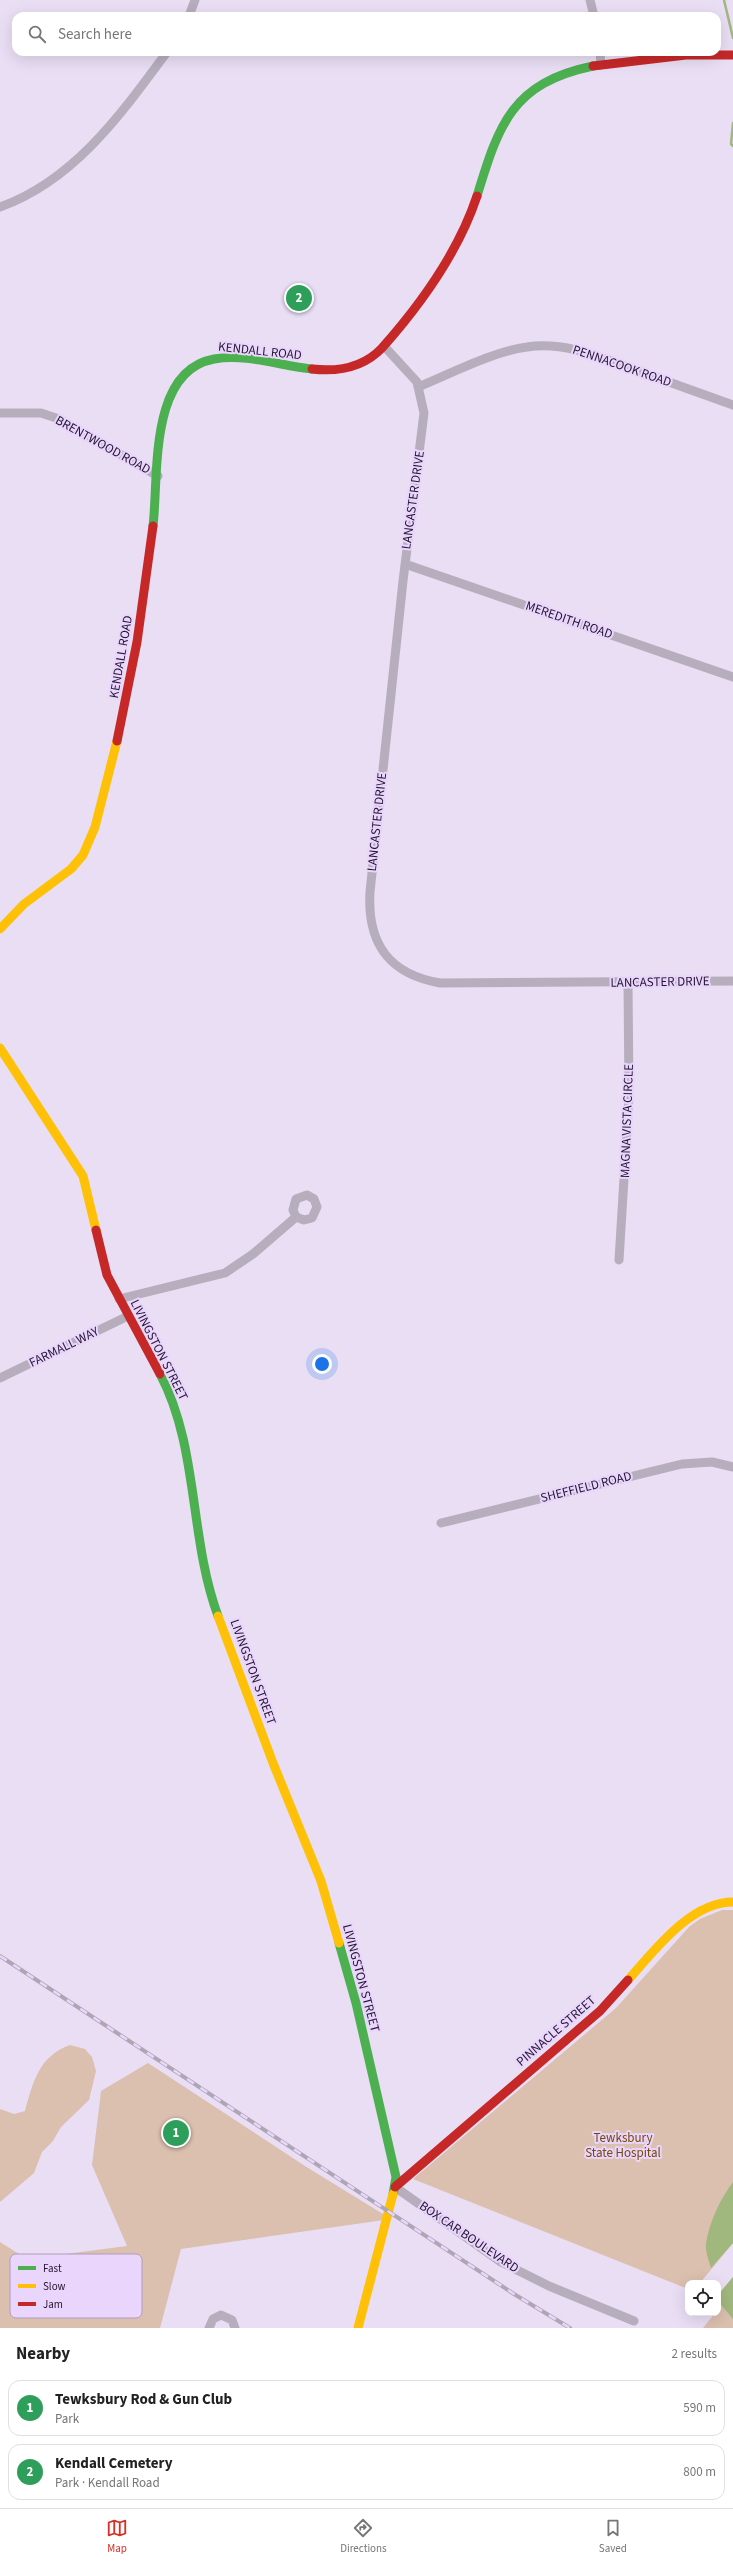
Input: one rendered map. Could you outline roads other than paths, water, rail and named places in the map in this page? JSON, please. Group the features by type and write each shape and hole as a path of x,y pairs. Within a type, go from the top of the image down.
{"street":[{"path":"190,12 195,0"},
{"path":"590,0 593,12"},
{"name":"KENDALL ROAD","path":"721,55 733,55"},
{"path":"0,207 38,190 60,174 89,149 116,119 164,56"},
{"path":"600,56 601,65"},
{"name":"KENDALL ROAD","path":"0,930 25,903 46,887 64,878 74,868 92,836 126,706 140,626 158,476 161,433 167,406 175,385 185,372 198,362 211,359 231,358 323,370 341,370 366,362 384,346 437,280 454,254 471,215 489,156 511,109 528,92 553,78 582,68 679,56"},
{"name":"PENNACOOK ROAD","path":"418,387 491,358 525,347 545,345 568,348 594,355 733,404"},
{"name":"LANCASTER DRIVE","path":"384,346 406,368 418,387 424,413 405,564 370,892 369,908 377,941 396,968 415,977 440,983 733,981"},
{"name":"BRENTWOOD ROAD","path":"0,413 40,413 59,418 158,476"},
{"name":"MEREDITH ROAD","path":"405,564 733,678"},
{"name":"MAGNA VISTA CIRCLE","path":"619,1260 629,1097 628,982"},
{"name":"LIVINGSTON STREET","path":"0,1048 58,1135 83,1176 107,1275 166,1386 179,1420 203,1567 213,1602 271,1757 321,1881 356,2003 392,2155 395,2187 380,2234 358,2328"},
{"path":"119,1299 209,1279 225,1273 253,1254 296,1217"},
{"name":"FARMALL WAY","path":"0,1378 128,1316"},
{"name":"SHEFFIELD ROAD","path":"441,1522 682,1464 712,1462 733,1467"},
{"name":"PINNACLE STREET","path":"395,2187 600,2011 672,1931 693,1916 716,1905 726,1902 733,1902"},
{"name":"BOX CAR BOULEVARD","path":"395,2187 502,2262 549,2286 634,2321"},
{"path":"209,2328 213,2319 221,2315 232,2320 235,2328"}],"waterway":[{"path":"724,0 733,38"},
{"path":"733,123 731,144 733,146"}],"railway":[{"path":"0,1956 514,2294 570,2328"}],"place":[{"name":"Kendall Cemetery","path":"299,298"},
{"name":"Tewksbury Rod & Gun Club","path":"176,2133"}],"park label":[{"name":"Tewksbury State Hospital","path":"623,2146"}]}
